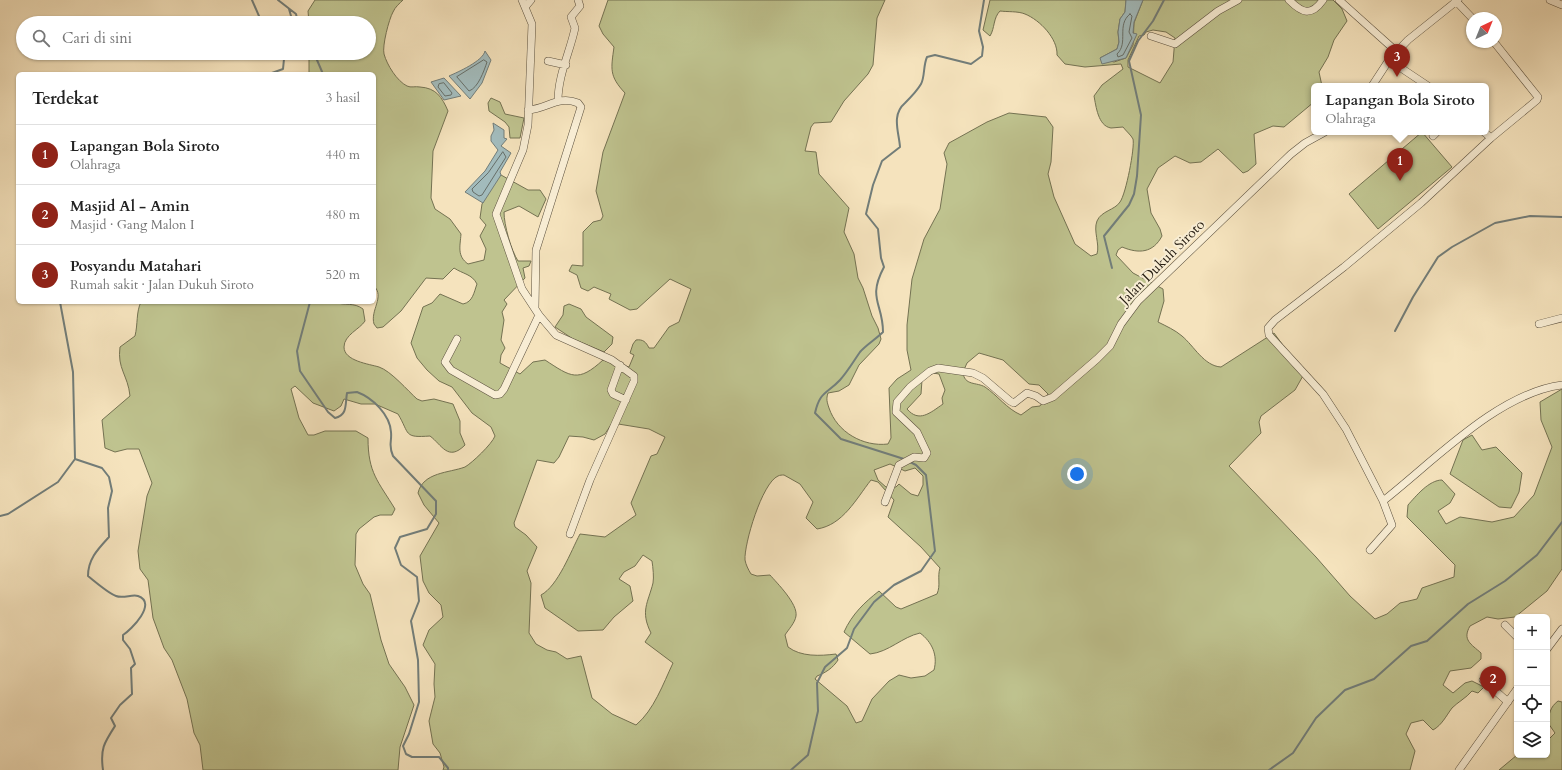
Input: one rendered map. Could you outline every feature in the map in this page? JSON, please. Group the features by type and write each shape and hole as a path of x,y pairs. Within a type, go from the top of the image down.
{"street":[{"path":"531,0 524,3 532,24 528,125 523,150 496,214 522,289 539,315 556,335 620,365 634,376 634,381 590,480 570,534"},
{"path":"558,101 559,88 566,65 566,59 576,28 571,17 580,6 578,0"},
{"path":"1151,36 1175,44 1218,11 1238,0"},
{"path":"1289,0 1299,10 1310,12 1318,8 1323,0"},
{"path":"1339,0 1397,52"},
{"path":"1374,83 1389,60 1408,40 1457,0 1467,12"},
{"path":"1550,0 1562,5"},
{"path":"1370,550 1392,525 1383,501 1346,430 1323,394 1269,335 1268,328 1275,320 1344,267 1421,203 1490,138 1537,100 1538,97 1499,48"},
{"path":"1389,60 1424,83"},
{"path":"548,61 566,65"},
{"path":"528,110 542,108 558,101 572,100 578,103 581,107 536,250 535,308"},
{"name":"Jalan Dukuh Siroto","path":"885,502 899,465 914,457 921,459 927,453 917,432 902,418 896,409 897,402 918,380 930,371 938,368 972,373 983,378 1010,401 1014,402 1026,393 1036,396 1043,401 1053,397 1110,346 1121,324 1138,301 1291,154 1305,143 1320,135"},
{"path":"1487,135 1490,138"},
{"path":"457,339 445,362 451,370 495,395 500,394 504,389 538,322 539,315"},
{"path":"1539,324 1562,318"},
{"path":"620,365 611,390 613,394 626,400"},
{"path":"1383,501 1482,420 1504,406 1549,386 1562,385"},
{"path":"1505,625 1514,634"},
{"path":"1550,645 1562,629"},
{"path":"1483,680 1508,702"},
{"path":"1458,770 1514,693"}],"green space":[{"path":"315,0 403,0 395,8 391,15 385,39 384,54 390,68 403,84 409,87 426,88 434,91 441,98 448,111 433,151 431,198 435,209 450,219 461,234 460,251 464,261 468,264 484,260 486,249 480,236 486,225 480,218 482,204 498,177 501,175 528,190 540,190 546,199 538,217 519,206 504,212 510,244 515,256 518,261 531,261 529,266 523,268 525,278 504,300 507,304 502,312 504,320 501,340 505,348 501,355 500,363 520,374 533,362 545,360 568,374 581,375 603,360 629,367 634,355 630,353 636,340 642,341 649,348 654,348 669,327 679,322 691,289 670,279 637,309 630,310 609,299 611,294 594,287 588,291 581,288 577,275 569,271 572,265 583,266 583,232 593,222 601,220 603,216 596,191 603,152 625,93 616,82 612,72 614,47 603,34 599,26 608,0 885,0 877,18 873,65 868,74 844,101 831,122 814,123 811,127 805,151 816,152 819,174 849,208 844,232 854,254 858,278 881,339 879,344 859,365 849,385 839,391 828,393 827,399 829,408 838,424 852,436 869,443 888,444 891,438 889,388 897,379 911,370 907,350 907,325 912,279 924,239 940,209 947,164 944,153 949,143 987,122 1009,113 1046,117 1053,127 1051,162 1048,174 1054,197 1075,244 1091,256 1097,254 1098,250 1096,229 1097,221 1102,215 1118,205 1120,202 1130,170 1133,139 1123,127 1111,128 1103,124 1098,115 1094,96 1102,85 1123,69 1121,64 1085,67 1065,64 1057,55 1055,43 1042,25 1031,17 1022,13 1000,11 996,17 990,36 983,30 990,0 1126,0 1125,12 1120,19 1118,32 1119,42 1117,49 1100,58 1114,62 1126,58 1133,45 1134,23 1143,0 1333,0 1342,9 1347,21 1334,40 1328,57 1319,72 1321,83 1311,83 1311,104 1284,127 1273,126 1254,134 1256,164 1248,171 1243,173 1218,149 1201,162 1190,163 1175,156 1158,168 1147,189 1151,213 1160,229 1162,236 1150,249 1134,251 1122,247 1118,250 1116,255 1133,273 1163,289 1164,301 1158,322 1182,336 1209,363 1221,367 1274,333 1304,374 1295,390 1261,416 1259,422 1261,433 1229,466 1316,557 1350,596 1375,619 1387,614 1400,603 1417,599 1422,588 1454,577 1455,565 1407,517 1408,505 1419,493 1432,483 1442,480 1455,494 1450,503 1438,511 1446,524 1460,517 1492,522 1514,517 1534,495 1552,447 1541,420 1540,402 1562,389 1562,569 1547,591 1519,614 1514,614 1514,617 1498,619 1487,617 1470,626 1467,638 1481,653 1481,659 1471,668 1450,671 1443,685 1453,693 1465,683 1472,681 1484,687 1478,693 1472,691 1454,706 1441,723 1433,730 1423,720 1411,723 1406,734 1415,751 1410,770 443,770 444,767 440,753 433,744 429,721 435,697 435,664 423,645 429,630 443,617 441,605 429,593 423,581 420,556 439,523 424,505 418,493 425,481 431,477 468,465 477,458 495,436 491,427 472,413 452,387 439,381 427,370 417,358 411,343 423,307 432,303 440,294 463,304 466,303 473,296 477,284 473,278 454,268 443,279 426,278 401,311 383,327 377,328 374,324 373,319 378,299 376,289 376,72 309,72 309,60 376,60 376,16 308,16 308,11","holes":["1153,30 1166,32 1175,38 1173,62 1160,83 1128,67 1128,60 1139,36","979,353 1003,360 1029,384 1039,385 1048,394 1040,406 1032,407 1021,415 1011,409 982,385 968,382 963,372 967,363","933,373 939,374 945,390 942,398 943,404 934,411 925,415 920,416 911,413 907,409 921,394 922,380","612,423 649,429 665,437 657,454 651,456 631,503 636,515 605,537 580,534 553,584 541,595 545,608 578,631 603,630 614,617 633,601 630,586 619,579 624,572 635,566 643,555 652,561 653,583 645,613 651,633 645,642 673,663 653,704 636,725 612,714 592,698 581,656 567,659 556,652 547,650 536,644 529,633 531,583 527,571 537,547 526,535 515,527 514,523 537,460 554,463 559,457 569,436 583,437 594,440 605,434","890,464 905,471 915,468 923,476 923,485 918,496 911,494 899,484 896,487 886,487 878,480 874,470","784,475 800,484 813,502 806,518 817,529 826,527 842,517 871,480 878,482 894,500 888,517 921,547 940,568 937,594 901,609 896,607 879,591 859,609 847,626 844,632 870,654 889,648 913,635 920,633 931,645 935,659 934,670 925,676 911,678 899,675 889,681 872,699 862,721 856,723 847,706 815,679 817,676 829,670 836,663 838,660 836,654 805,654 799,653 788,647 785,635 793,624 796,616 794,606 770,575 757,576 751,574 745,560 747,541 755,515 760,501 772,481 778,476"]},
{"path":"491,98 500,102 505,114 524,118 520,138 510,138 509,127 505,122 489,111 488,103"},
{"path":"1418,135 1425,135 1452,167 1378,229 1349,194"},
{"path":"140,304 342,304 360,307 363,309 365,321 349,336 345,343 345,352 348,356 352,359 384,369 417,399 422,401 434,399 453,404 460,421 460,433 465,445 459,450 450,452 430,436 411,435 406,430 398,414 375,404 361,404 344,399 341,406 334,411 313,403 295,386 291,389 299,418 308,435 314,435 325,431 356,431 368,438 368,450 375,476 395,509 392,515 380,515 374,517 359,529 356,534 355,565 363,584 370,594 381,640 389,664 405,687 414,705 400,747 398,770 203,770 200,745 194,733 187,699 172,660 164,648 153,618 148,580 140,569 138,551 147,496 152,483 139,449 127,449 115,452 105,448 102,420 130,396 119,355 120,347 135,336 138,310"},
{"path":"569,304 581,309 586,317 613,337 612,344 604,352 573,339 555,327 563,315 564,306"},
{"path":"1472,435 1482,450 1496,447 1522,473 1519,492 1511,508 1499,507 1450,474 1463,440"},
{"path":"1558,701 1562,702 1562,770 1499,770 1514,758 1550,758 1550,738 1555,733 1550,726 1550,711"}],"water":[{"path":"1126,0 1143,0 1134,22 1133,33 1137,34 1126,58 1102,64 1100,58 1117,49 1119,42 1118,32 1120,19 1125,12"},
{"path":"485,51 491,60 482,83 470,99 449,76 480,59"},
{"path":"444,78 461,96 444,100 431,82"},
{"path":"493,123 504,130 504,138 507,139 501,146 511,153 500,172 501,175 483,203 465,192 485,171 498,150 491,141 491,136 494,130"}],"waterway":[{"path":"252,0 259,16"},
{"path":"278,0 296,14 296,16"},
{"path":"904,459 841,439 815,413 819,401 824,394 846,373 862,349 883,332 881,314 876,294 879,278 884,267 881,258 878,229 866,214 873,185 882,161 900,147 897,124 898,113 921,84 927,57 935,55 971,64 982,56 983,47 979,31 984,0"},
{"path":"1112,268 1104,236 1129,205 1134,194 1137,176 1141,115 1129,61 1138,41 1153,21 1164,0"},
{"path":"289,9 291,16"},
{"path":"275,72 283,69 284,60"},
{"path":"317,60 322,72"},
{"path":"1395,331 1413,297 1438,257 1452,247 1495,223 1530,216 1562,217"},
{"path":"0,516 8,514 58,482 75,459 73,372 60,304"},
{"path":"309,304 297,351 300,371 328,412 335,418 339,417 344,412 347,393 357,392 375,403 388,419 391,436 390,446 393,456 436,501 436,514 427,529 400,537 395,548 401,565 417,577 419,601 411,621 418,660 419,702 409,734 403,746 406,754 412,757 439,757 448,770"},
{"path":"75,459 102,468 109,477 112,491 108,508 109,537 92,559 88,570 88,576 113,595 119,597 138,596 143,599 145,604 144,610 137,622 123,635 123,640 130,649 135,664 131,668 132,694 120,705 111,718 115,726 104,746 102,757 103,770"},
{"path":"791,770 808,755 818,711 817,683 825,667 847,648 854,629 874,602 894,585 921,571 935,551 926,475 916,465 910,462"},
{"path":"1269,770 1293,753 1316,718 1345,690 1374,679 1411,646 1427,641 1468,604 1505,581 1537,555 1562,522"}],"place":[{"name":"Posyandu Matahari","path":"1397,77"},
{"name":"Lapangan Bola Siroto","path":"1400,181"},
{"name":"Masjid Al - Amin","path":"1493,699"}]}
